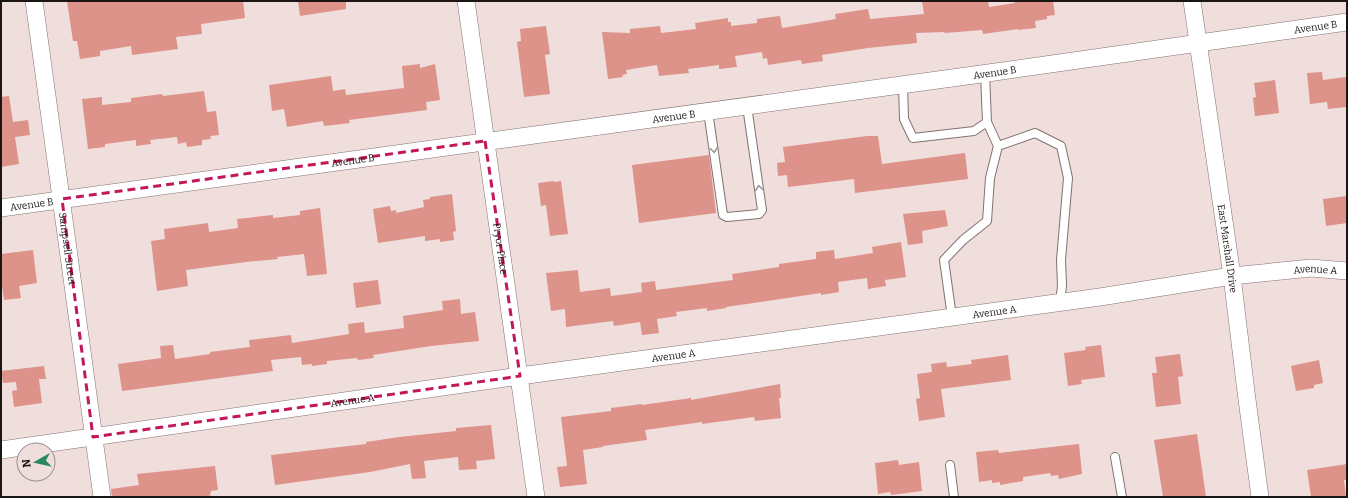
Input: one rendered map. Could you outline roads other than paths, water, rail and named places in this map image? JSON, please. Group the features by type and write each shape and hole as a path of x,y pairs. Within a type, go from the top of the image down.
{"street":[{"name":"Sampsell Street","path":"34,1 102,497"},
{"name":"Pryor Place","path":"466,1 536,497"},
{"name":"East Marshall Drive","path":"1192,1 1232,276 1260,497"},
{"name":"Avenue B","path":"1,208 903,85 1347,22"},
{"name":"Avenue A","path":"1,450 520,376 1060,302 1232,276 1311,268 1347,271"}],"lane":[{"path":"952,317 944,260 963,240 987,221 990,178 998,146 987,122 985,73"},
{"path":"903,85 904,119 913,138 974,131 987,122"},
{"path":"708,111 723,215 727,217 759,214 762,210 747,106"},
{"path":"998,146 1035,133 1061,146 1068,178 1061,260 1062,286 1060,302"},
{"path":"1114,456 1122,497"},
{"path":"950,465 954,497"}]}
